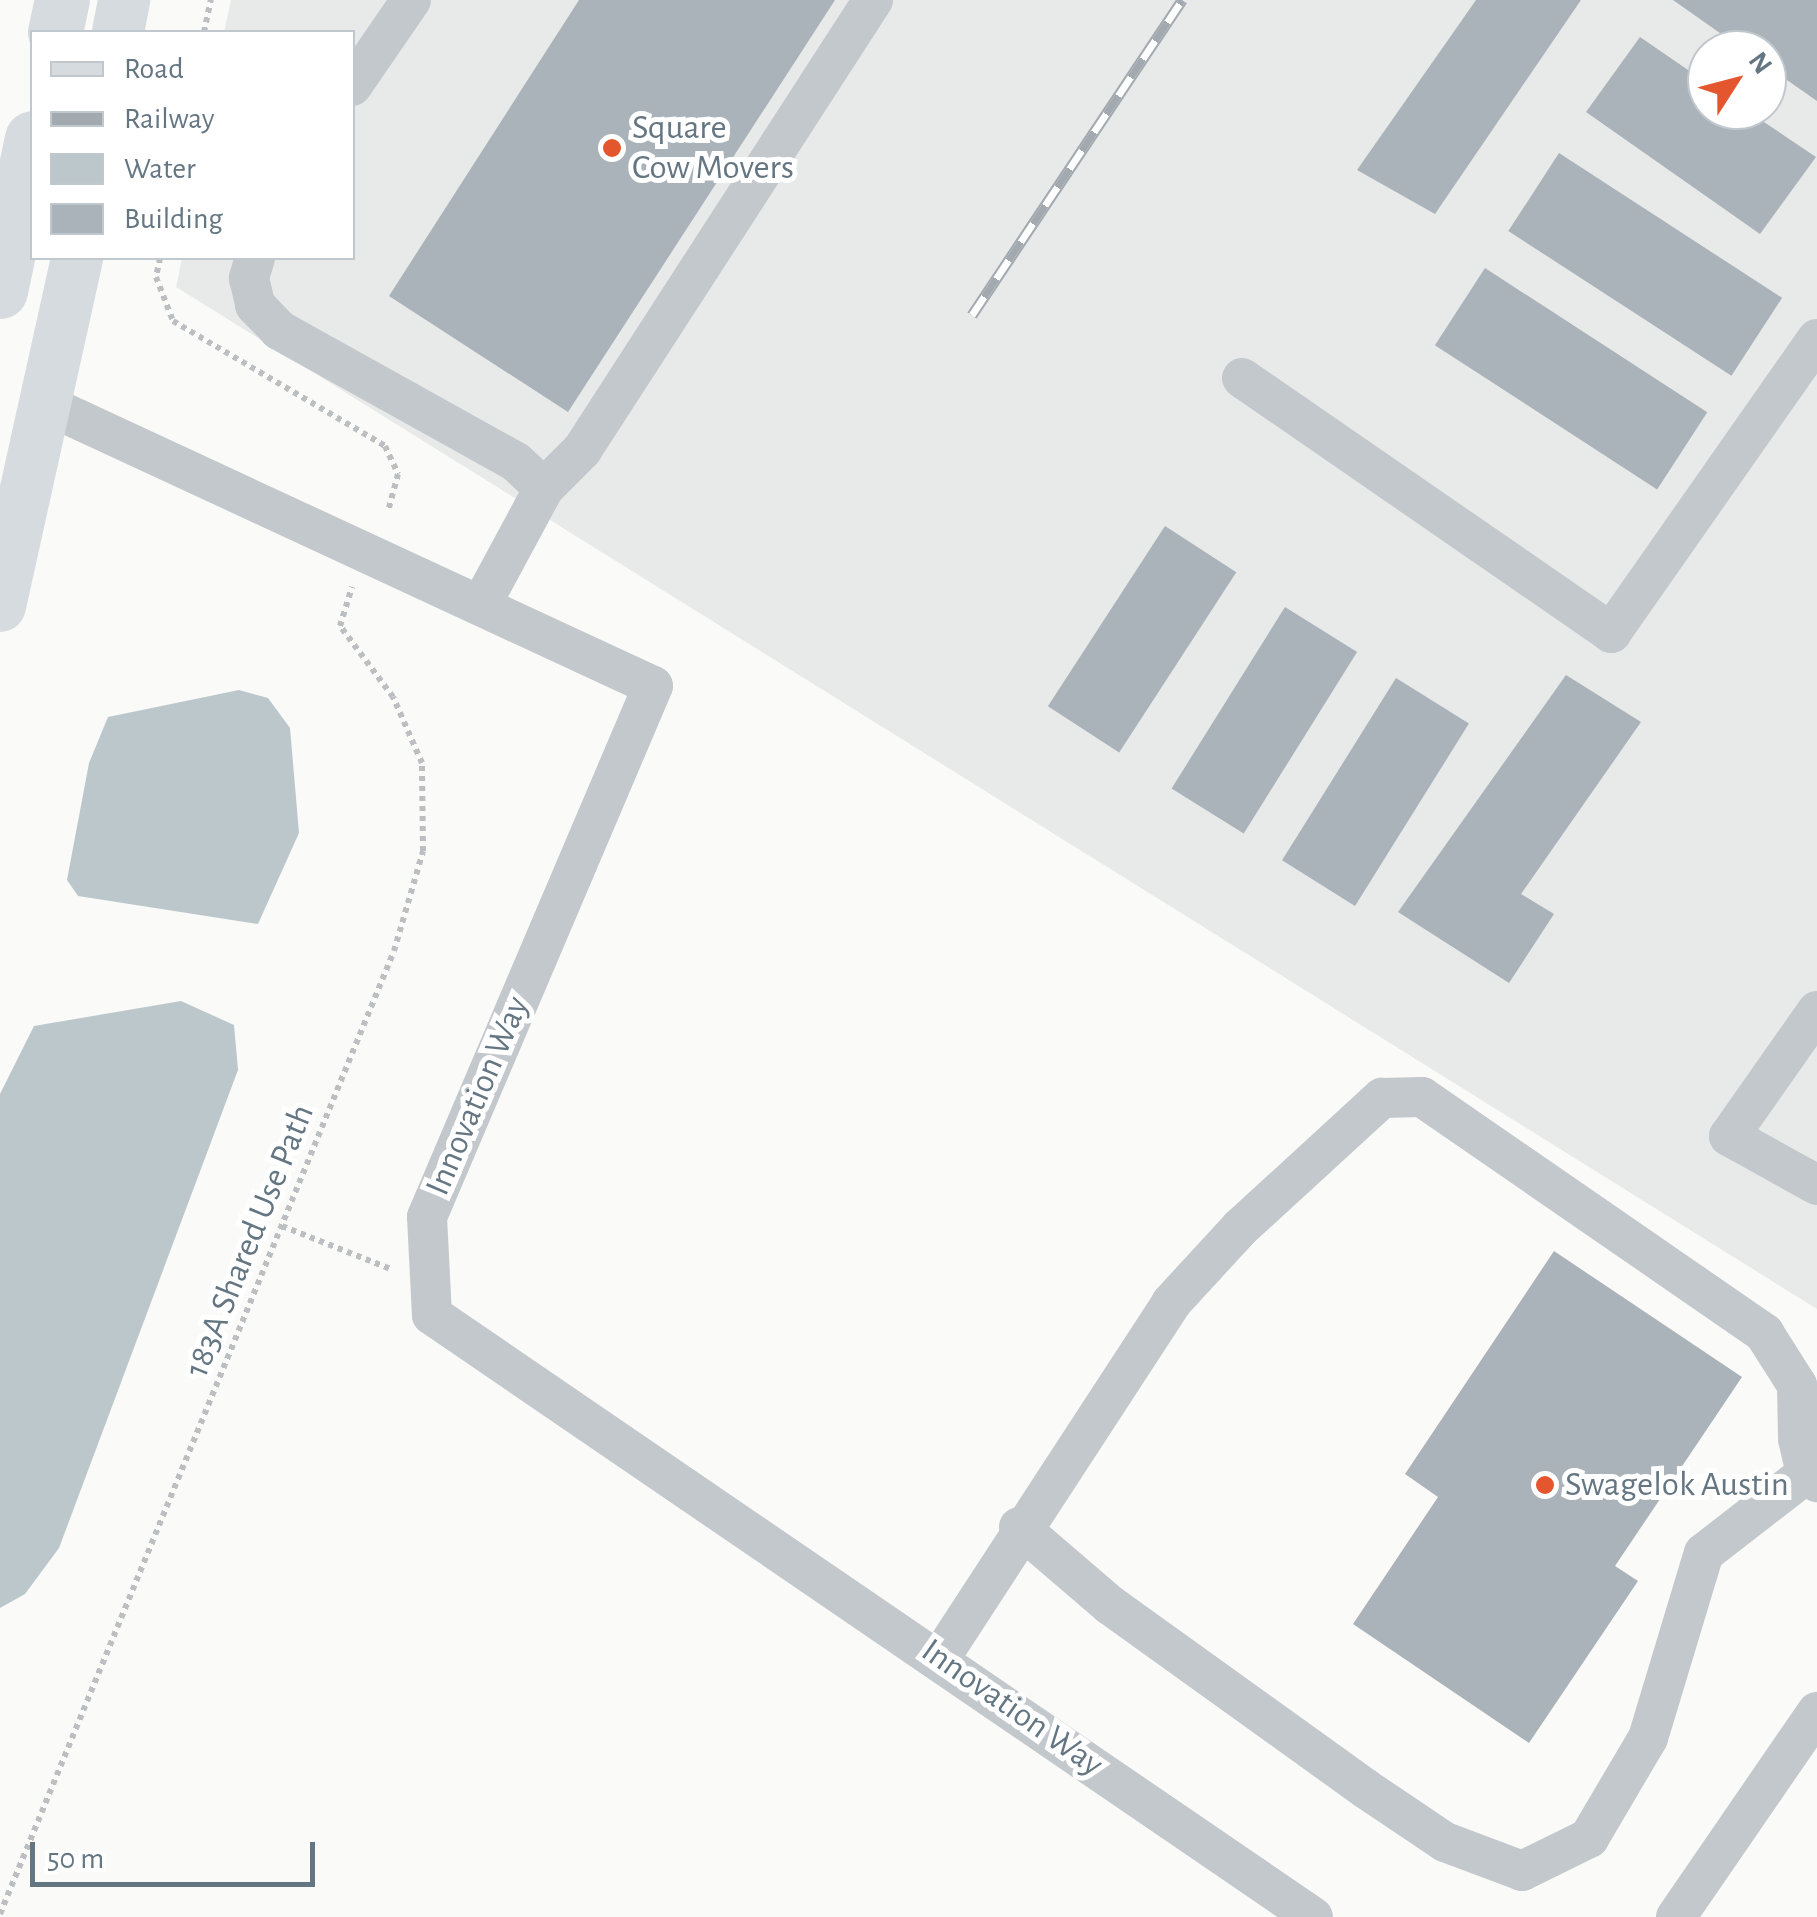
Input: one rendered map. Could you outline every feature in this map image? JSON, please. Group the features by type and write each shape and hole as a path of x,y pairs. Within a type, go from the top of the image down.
{"highway":[{"path":"55,30 62,0"},
{"path":"0,290 30,148"}],"main road":[{"path":"118,30 124,0"},
{"path":"0,606 76,260"}],"street":[{"path":"355,82 410,0"},
{"path":"482,605 544,488 582,450 873,0"},
{"path":"255,260 248,278 255,305 279,330 516,462 544,488"},
{"path":"1242,378 1611,633 1817,339"},
{"name":"Innovation Way","path":"45,404 654,686 427,1216 432,1316 940,1658 1313,1917"},
{"path":"1817,1010 1728,1136 1817,1185"},
{"path":"940,1658 1019,1527 1171,1304 1240,1228 1382,1098 1422,1097 1764,1333 1796,1385 1811,1478 1704,1553 1648,1738 1589,1838 1522,1871 1446,1842 1366,1789 1110,1606 1019,1527"},
{"path":"1676,1917 1817,1712"}],"path":[{"path":"204,30 211,0"},
{"path":"160,260 156,277 173,321 385,446 398,474 388,511"},
{"name":"183A Shared Use Path","path":"0,1914 394,952 423,851 422,763 393,696 340,626 352,588"},
{"path":"282,1226 431,1285"}],"shaded area":[{"path":"231,0 1817,0 1817,1309 176,287 182,260 355,260 355,30 224,30"}],"water":[{"path":"239,690 268,698 290,728 299,833 258,924 78,896 67,880 89,763 108,717"},
{"path":"181,1001 234,1025 238,1070 59,1548 25,1594 0,1608 0,1094 34,1026"}],"building":[{"name":"Square Cow Movers","path":"579,0 835,0 568,412 389,296"},
{"path":"1476,0 1581,0 1435,214 1357,170"},
{"path":"1673,0 1817,0 1817,101 1787,80 1787,30 1716,30"},
{"path":"1640,37 1687,69 1687,130 1776,130 1816,157 1760,234 1586,112"},
{"path":"1559,153 1782,298 1731,376 1508,231"},
{"path":"1485,268 1707,412 1657,489 1435,345"},
{"path":"1165,526 1236,572 1119,753 1048,706"},
{"path":"1285,607 1357,652 1244,834 1172,788"},
{"path":"1566,675 1641,722 1521,894 1554,914 1509,983 1398,912"},
{"path":"1396,678 1469,724 1355,906 1282,860"},
{"name":"Swagelok Austin","path":"1554,1251 1742,1377 1615,1566 1638,1581 1529,1743 1353,1624 1438,1497 1405,1474"}],"railway":[{"path":"972,315 1182,0"}],"place":[{"name":"Square Cow Movers","path":"612,148"},
{"name":"Swagelok Austin","path":"1545,1485"}]}
